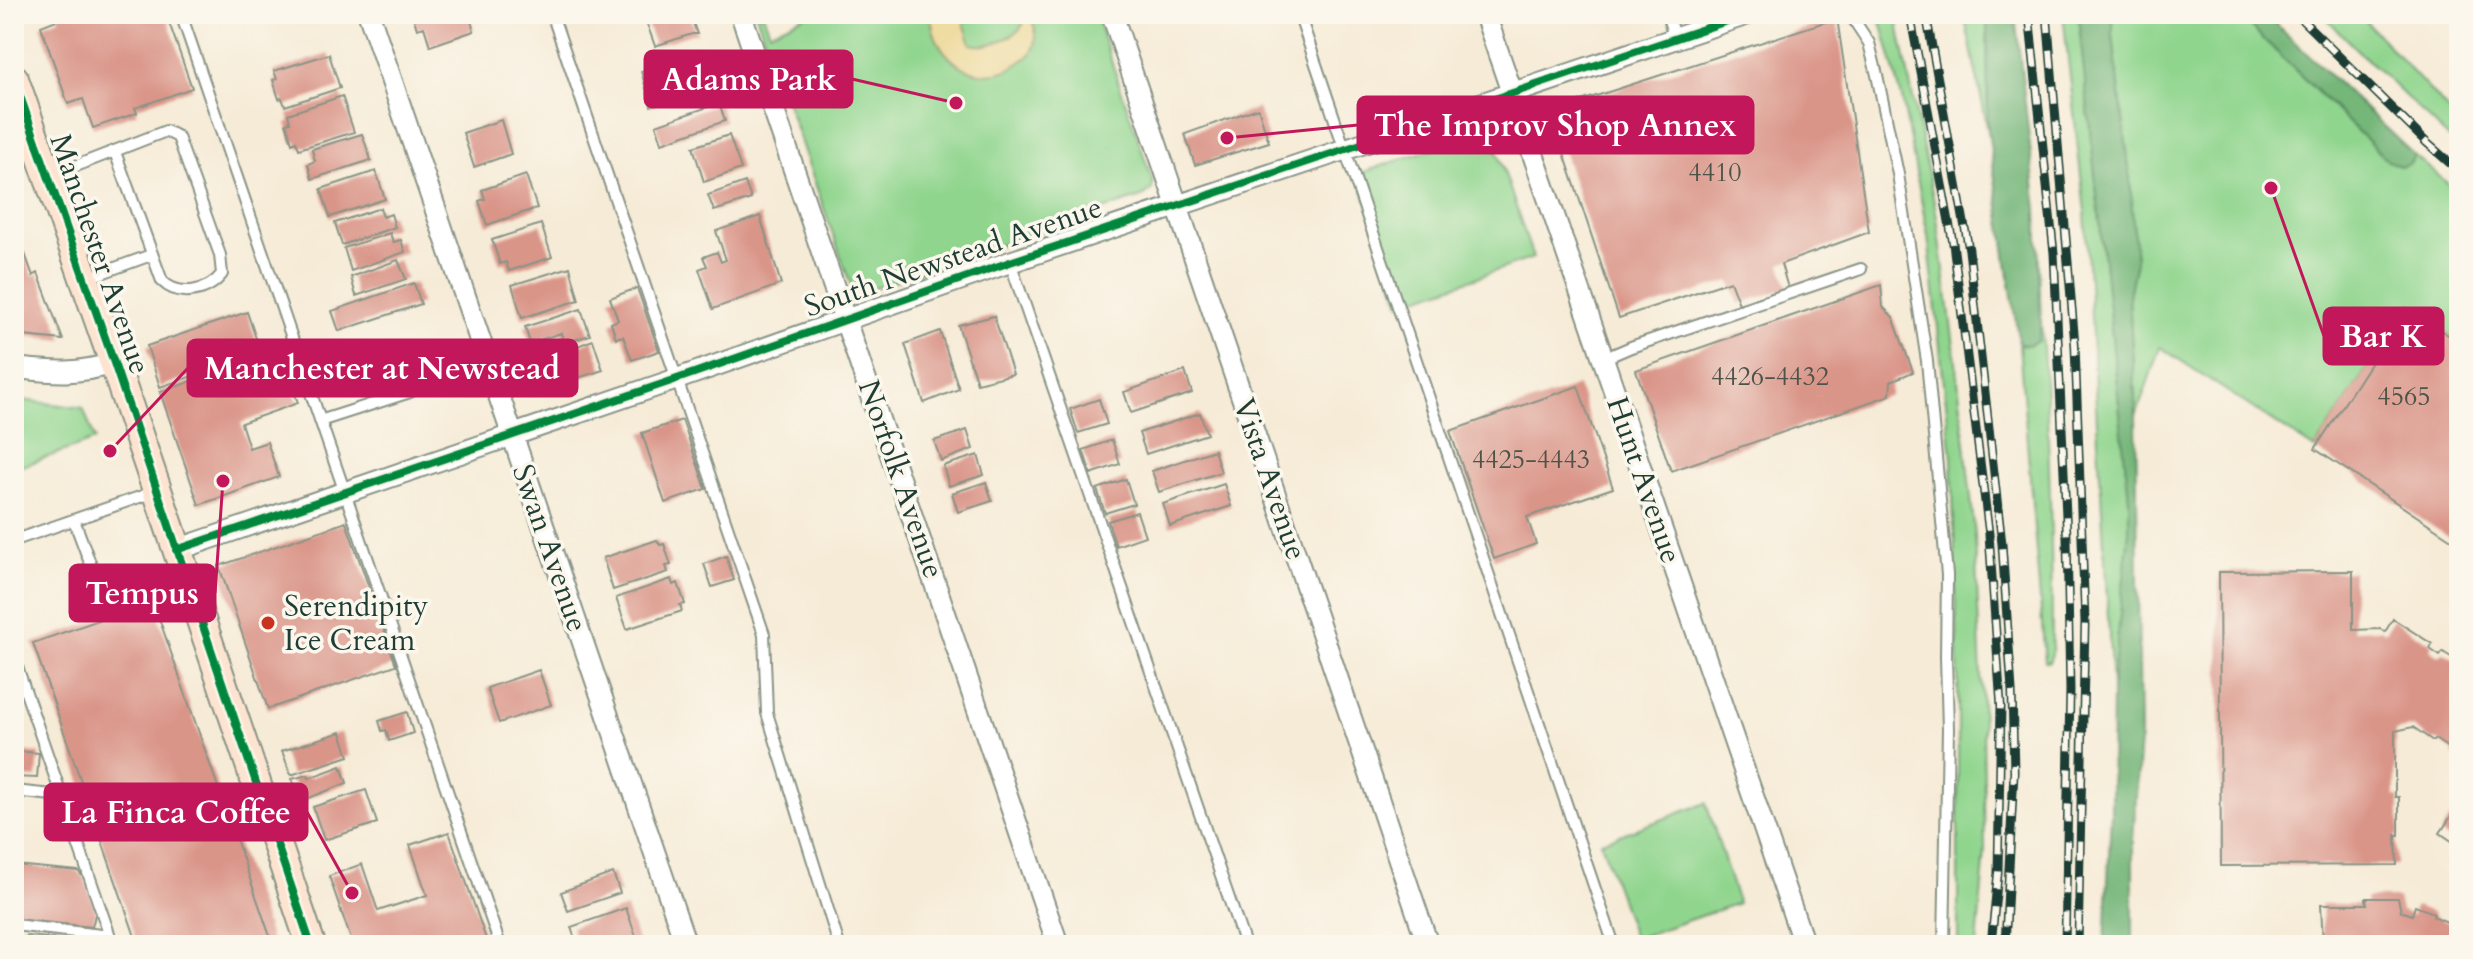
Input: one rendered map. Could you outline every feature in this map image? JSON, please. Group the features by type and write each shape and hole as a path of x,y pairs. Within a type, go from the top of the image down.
{"main road":[{"name":"Manchester Avenue","path":"14,79 114,363 311,945"}],"street":[{"name":"Swan Avenue","path":"369,14 686,945"},
{"name":"Norfolk Avenue","path":"741,14 1058,945"},
{"name":"Vista Avenue","path":"1112,14 1428,945"},
{"name":"Hunt Avenue","path":"1485,14 1804,945"},
{"name":"South Newstead Avenue","path":"176,550 1010,262 1744,15"},
{"path":"14,368 85,372 114,363"}],"lane":[{"path":"181,14 500,945"},
{"path":"552,14 764,634 767,713 839,945"},
{"path":"1299,14 1614,945"},
{"path":"1667,14 1675,39"},
{"path":"1850,14 1869,43 1877,75 1898,174 1930,390 1947,575 1944,945"},
{"path":"47,177 166,131 178,137 220,255 222,274 206,288 177,290 169,288 162,281 115,152"},
{"path":"84,280 151,255"},
{"path":"1010,262 1245,945"},
{"path":"1603,359 1861,269"},
{"path":"305,376 398,348 415,361 418,373 416,385 410,392 320,421"},
{"path":"21,538 156,491"},
{"path":"74,520 108,611"},
{"path":"14,658 111,941 14,925"},
{"path":"14,791 62,796"}],"green space":[{"path":"756,14 763,14 770,32 809,14 1095,14 1153,182 1152,190 1144,196 869,290 852,289"},
{"path":"1879,14 1896,14 1937,217 1975,535 1985,851 1977,945 1958,945 1958,661 1952,458 1928,236 1902,98"},
{"path":"1964,14 1987,14 1988,131"},
{"path":"1987,14 2015,14 2037,209 2041,322 2038,341 2029,345 2019,344 1988,131"},
{"path":"2063,14 2078,14 2129,499 2129,532 2112,687 2085,212"},
{"path":"2078,14 2113,14 2136,261 2129,296 2136,416 2140,739 2133,840 2133,945 2105,945 2112,687 2129,532 2129,499"},
{"path":"2113,14 2238,14 2388,161 2410,164 2414,155 2459,193 2459,342 2406,308 2315,449 2160,347 2136,416 2129,296 2136,261"},
{"path":"2238,14 2265,14 2414,155 2410,164 2401,167 2388,161"},
{"path":"2323,14 2359,14 2459,122 2459,148 2346,39"},
{"path":"1490,129 1533,258 1400,304 1358,174"},
{"path":"2041,322 2051,529 2052,654 2049,662 2045,661 2019,344 2029,345 2038,341"},
{"path":"14,399 83,408 95,440 14,469"},
{"path":"1706,803 1738,903 1634,939 1601,842"}],"sand":[{"path":"931,14 961,14 971,44 977,45 1007,38 1023,25 1022,14 1030,14 1036,33 1034,48 1027,57 1004,71 989,74 974,72 961,66 939,44"}],"building":[{"path":"57,14 166,14 192,88 135,108 137,113 93,128 83,99 68,104 41,26 59,19"},
{"path":"469,14 474,31 430,46 424,27 417,29 413,16"},
{"path":"679,14 690,14 697,34 655,46 647,24"},
{"path":"1837,18 1869,232 1781,264 1788,288 1739,304 1730,281 1619,318 1550,111"},
{"path":"699,50 709,86 651,106 641,71"},
{"path":"329,54 340,88 285,106 282,98 279,99 273,80 277,79 274,71"},
{"path":"342,96 354,132 299,149 296,141 292,143 286,123 290,122 288,114"},
{"path":"719,103 725,121 662,143 656,125"},
{"path":"1258,108 1269,142 1195,165 1185,134"},
{"path":"501,120 511,154 474,167 463,133"},
{"path":"362,134 371,160 312,179 308,164 315,161 312,149"},
{"path":"729,135 741,169 704,182 693,147"},
{"path":"376,171 385,199 330,217 321,189"},
{"path":"526,175 537,208 487,225 479,201 485,199 482,190"},
{"path":"745,182 751,199 714,211 708,195"},
{"path":"380,208 383,217 391,214 395,227 342,245 335,223"},
{"path":"760,216 781,284 713,309 699,269 707,266 703,257 717,252 721,262 726,260 716,231"},
{"path":"14,223 33,276 38,273 63,340 14,335"},
{"path":"541,224 552,257 509,271 506,262 500,264 492,240"},
{"path":"390,233 393,242 401,240 405,252 351,271 344,248"},
{"path":"398,260 406,279 356,296 351,277"},
{"path":"570,267 579,300 522,318 512,285"},
{"path":"414,283 421,304 339,331 332,311"},
{"path":"1881,285 1883,307 1893,317 1913,372 1891,381 1890,395 1671,471 1636,370"},
{"path":"637,288 659,351 632,360 623,336 616,338 611,323 618,320 610,298"},
{"path":"2406,308 2459,342 2459,544 2315,449"},
{"path":"581,309 590,335 564,343 561,333 530,343 525,327"},
{"path":"247,312 261,353 160,387 147,346"},
{"path":"994,316 1013,374 977,383 958,325"},
{"path":"940,331 959,389 924,403 905,344"},
{"path":"593,340 603,370 543,389 534,362"},
{"path":"280,351 298,403 241,423 249,448 267,442 279,477 199,505 160,392"},
{"path":"1185,371 1192,393 1131,413 1124,392"},
{"path":"1578,386 1613,488 1527,517 1536,544 1494,559 1450,431"},
{"path":"1099,399 1107,424 1078,433 1070,409"},
{"path":"1200,413 1207,434 1146,454 1139,433"},
{"path":"682,420 706,489 665,503 642,433"},
{"path":"967,430 973,449 941,461 934,441"},
{"path":"1112,440 1120,464 1091,474 1083,450"},
{"path":"1214,450 1221,472 1159,492 1152,471"},
{"path":"978,455 984,475 949,486 943,466"},
{"path":"1126,479 1134,504 1105,513 1097,489"},
{"path":"986,482 992,501 958,512 952,493"},
{"path":"1224,484 1231,506 1170,526 1163,504"},
{"path":"1137,512 1145,536 1116,546 1108,521"},
{"path":"346,522 396,665 268,709 219,566"},
{"path":"657,540 660,545 664,544 671,565 666,566 668,572 613,590 603,558"},
{"path":"726,556 734,580 712,587 704,564"},
{"path":"2353,571 2353,630 2380,629 2385,632 2393,619 2432,644 2430,649 2440,656 2443,652 2459,662 2459,759 2452,754 2454,752 2413,727 2395,731 2395,797 2399,797 2397,865 2221,866 2219,572"},
{"path":"671,579 673,585 678,583 685,604 680,605 682,611 627,629 616,598"},
{"path":"153,601 273,945 138,945 33,643"},
{"path":"539,670 551,705 499,723 487,688"},
{"path":"407,712 413,733 389,741 379,721"},
{"path":"341,732 349,756 291,775 282,751"},
{"path":"14,751 39,753 37,778 14,777"},
{"path":"341,766 347,783 299,802 292,779 308,775 309,778"},
{"path":"366,790 377,823 324,840 313,807"},
{"path":"2459,804 2459,846 2440,833"},
{"path":"449,832 488,945 353,945 329,876 362,864 378,911 427,895 410,845"},
{"path":"14,865 78,871 85,879 96,911 92,927 14,919"},
{"path":"613,873 620,893 568,911 561,892"},
{"path":"2366,898 2398,898 2401,911 2412,915 2415,906 2434,913 2433,916 2459,927 2459,945 2323,945 2321,904 2367,904"},
{"path":"626,908 638,942 629,945 577,945 571,927"},
{"path":"27,936 100,945 16,945 17,940"}],"railway":[{"path":"1910,14 1953,243 1989,534 2001,706 1998,873 1991,945"},
{"path":"1926,14 1969,250 2002,544 2014,772 2005,945"},
{"path":"2029,14 2054,253 2067,538 2070,690 2065,945"},
{"path":"2047,14 2075,345 2085,622 2078,945"},
{"path":"2296,14 2459,171"}],"cycle path":[{"path":"176,550 1010,262 1748,14"},
{"path":"14,79 114,363 311,945"}],"place":[{"name":"Adams Park","path":"956,103"},
{"name":"The Improv Shop Annex","path":"1227,138"},
{"name":"Bar K","path":"2271,188"},
{"name":"Manchester at Newstead","path":"110,451"},
{"name":"Tempus","path":"223,481"},
{"name":"Serendipity Ice Cream","path":"268,623"},
{"name":"La Finca Coffee","path":"352,893"}]}
